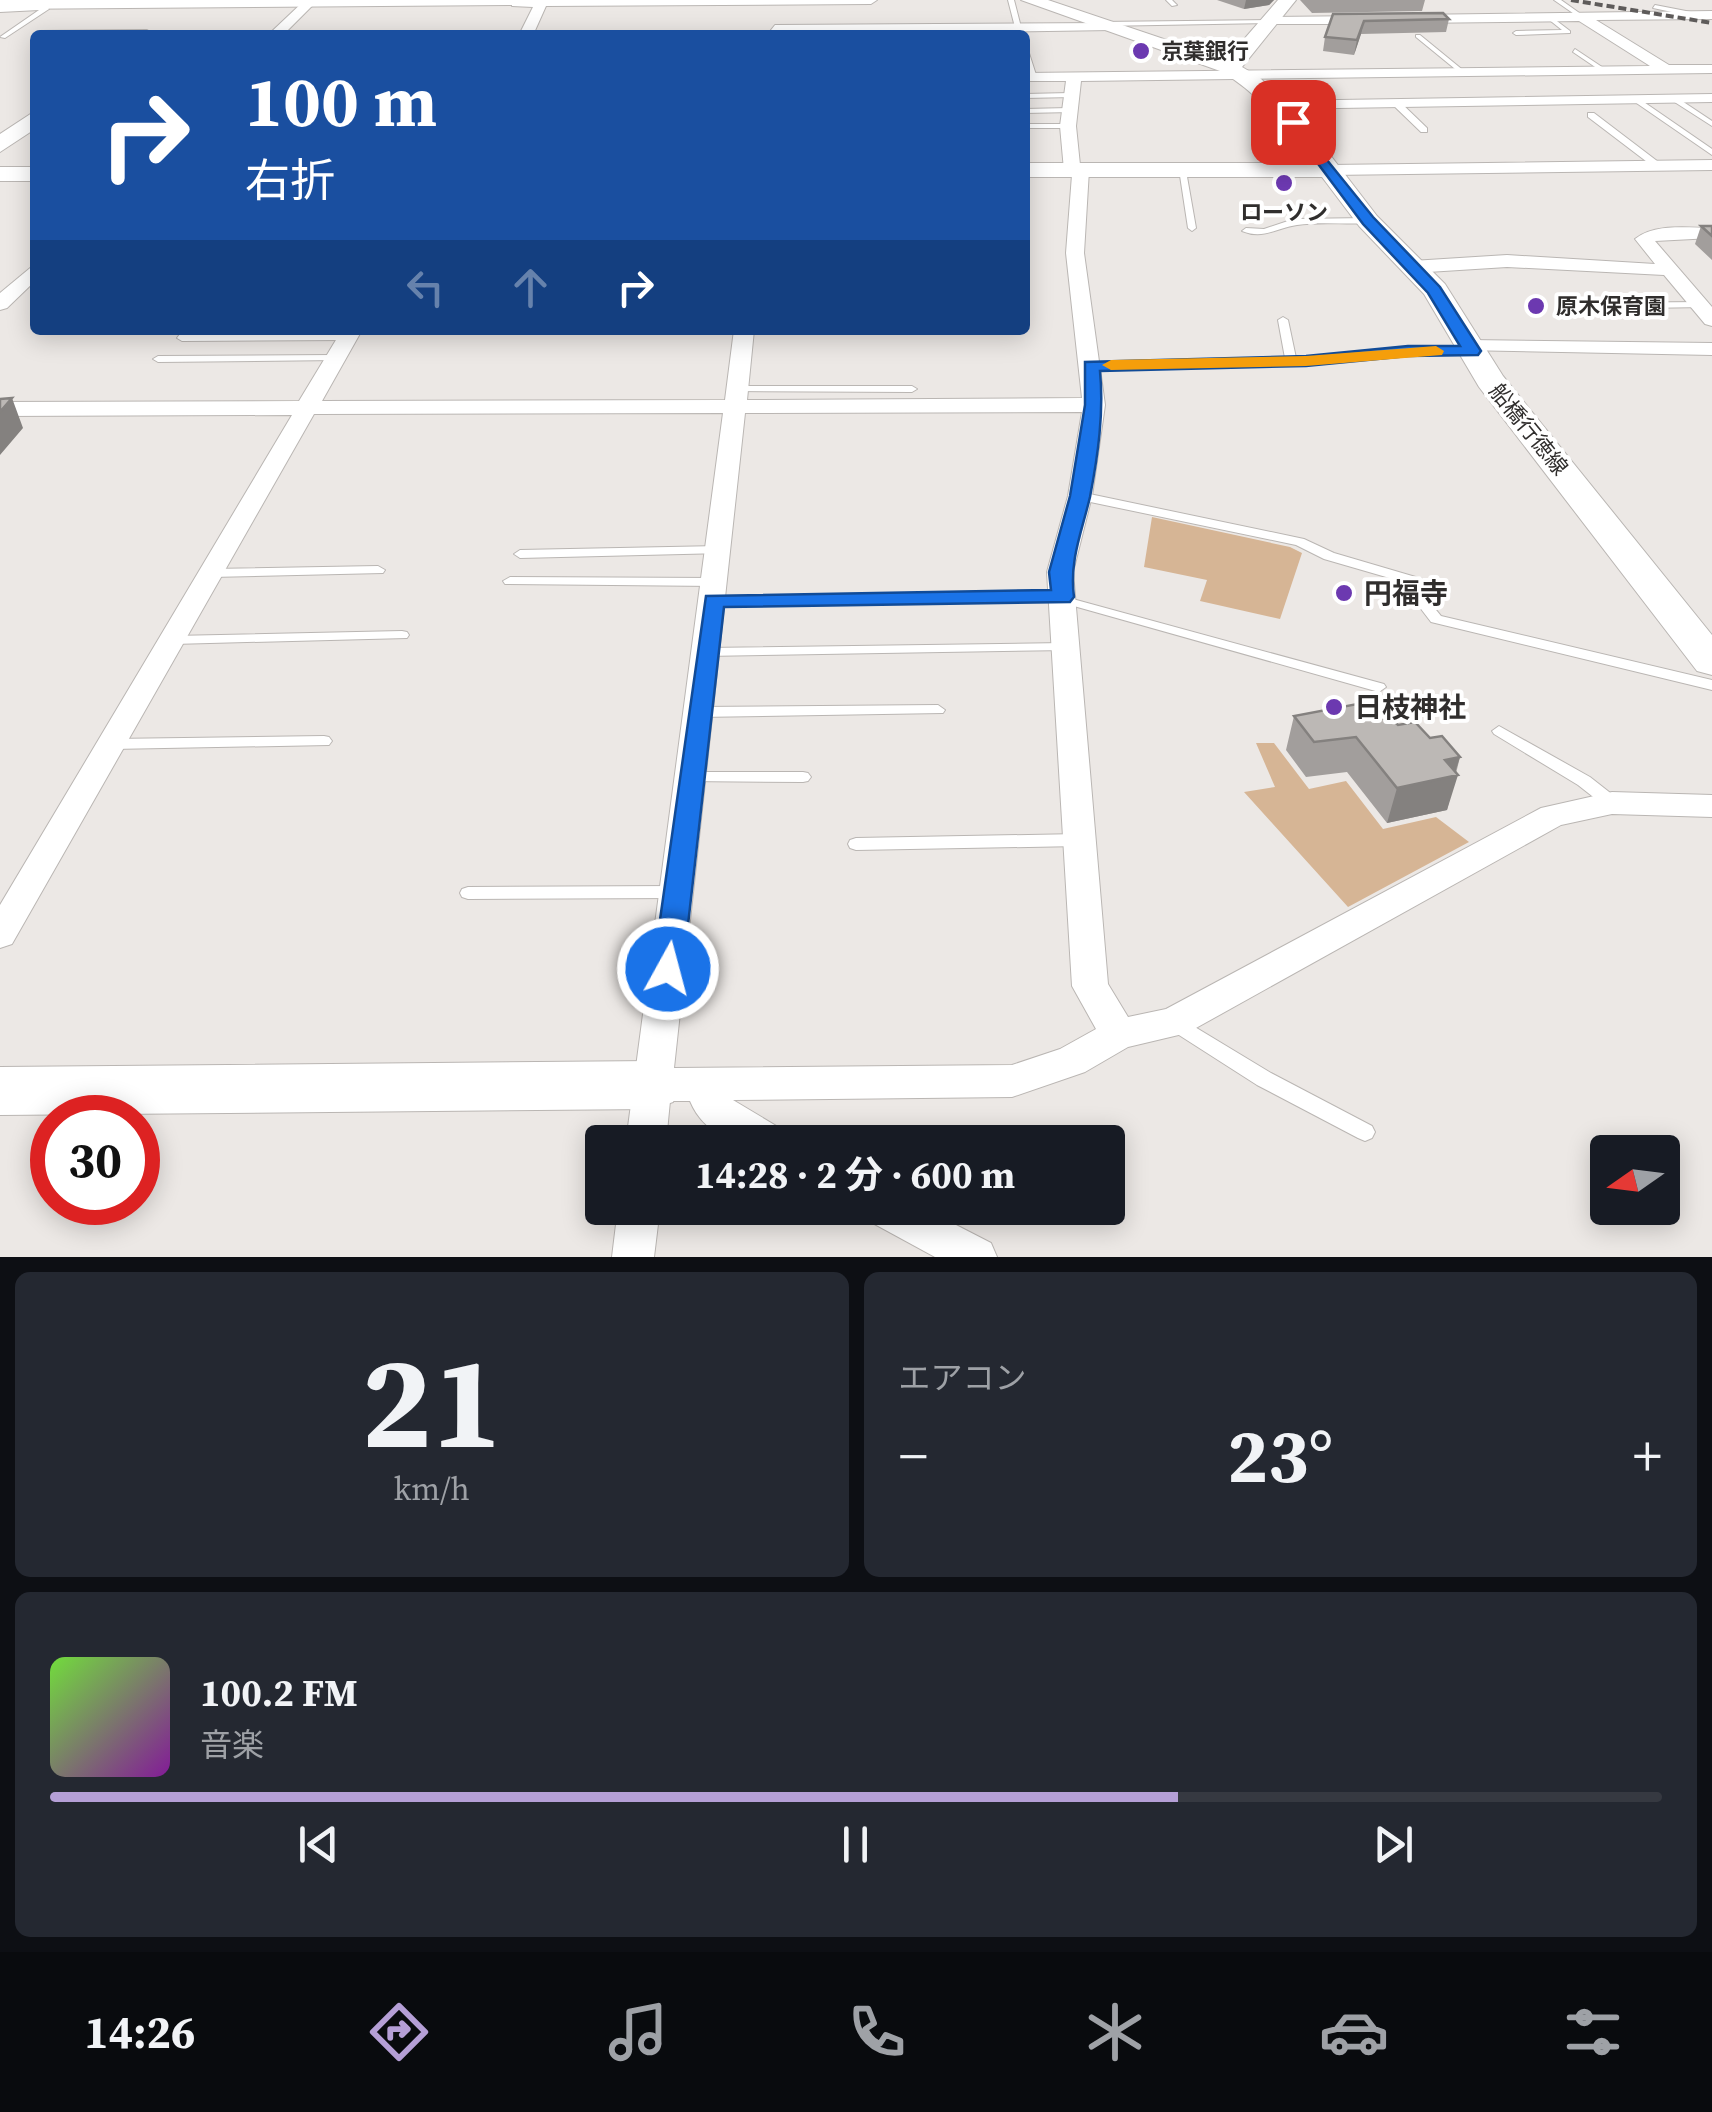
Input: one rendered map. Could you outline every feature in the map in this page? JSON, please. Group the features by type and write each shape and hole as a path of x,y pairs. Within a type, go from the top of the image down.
{"main road":[{"name":"船橋行徳線","path":"1030,0 1235,71 1276,105 1368,220 1434,290 1490,380 1712,662"},
{"path":"1235,71 1237,62 1287,0"},
{"path":"0,6 517,1"},
{"path":"147,30 190,2"},
{"path":"0,145 30,122"},
{"path":"1030,170 1330,170"},
{"path":"0,174 30,174"},
{"path":"0,1091 678,1085"}],"street":[{"path":"517,1 871,0"},
{"path":"47,8 190,2"},
{"path":"280,30 309,3"},
{"path":"528,30 541,3"},
{"path":"1270,21 1704,15"},
{"path":"1582,17 1712,98"},
{"path":"1030,30 1104,25"},
{"path":"775,30 819,30"},
{"path":"1030,77 1235,71 1712,68"},
{"path":"1074,77 1069,111 1076,170 1074,254 1094,405 1080,496 1060,572 1090,986 1119,1034"},
{"path":"1276,105 1712,98"},
{"path":"1330,170 1712,165"},
{"path":"1707,313 1645,243 1645,236 1712,233"},
{"path":"1412,267 1507,261 1670,270"},
{"path":"0,304 30,275"},
{"path":"656,1125 678,1085 678,892 743,335"},
{"path":"0,934 345,342"},
{"path":"1471,349 1712,349"},
{"path":"0,410 305,410 736,398 1094,405"},
{"path":"678,1085 1012,1081 1072,1061 1119,1034 1174,1022 1552,816 1612,803 1712,806"},
{"path":"678,1085 741,1125"},
{"path":"633,1257 637,1225"},
{"path":"916,1225 976,1257"}],"lane":[{"path":"72,0 85,0"},
{"path":"1011,0 1018,30"},
{"path":"1557,0 1582,17"},
{"path":"0,6 47,8"},
{"path":"3,37 47,8"},
{"path":"1655,8 1704,15"},
{"path":"1516,32 1568,32 1549,17"},
{"path":"1104,25 1270,21"},
{"path":"51,24 147,30"},
{"path":"1418,36 1462,72"},
{"path":"1575,51 1603,70"},
{"path":"1030,98 1069,111"},
{"path":"1676,99 1712,124"},
{"path":"1638,100 1712,153"},
{"path":"1396,103 1424,130"},
{"path":"1030,111 1069,111"},
{"path":"1030,124 1069,111"},
{"path":"1591,116 1658,166"},
{"path":"1182,171 1192,228"},
{"path":"1246,231 1265,232 1294,222 1368,220"},
{"path":"1582,306 1707,313"},
{"path":"1283,320 1291,361"},
{"path":"184,335 182,338 345,342"},
{"path":"158,358 345,342"},
{"path":"1091,366 1291,361 1471,349"},
{"path":"736,398 912,389"},
{"path":"1080,496 1300,542 1329,556 1431,586 1425,605 1436,619 1712,685"},
{"path":"520,554 719,550"},
{"path":"212,574 378,570"},
{"path":"510,581 714,591 1062,598 1379,687"},
{"path":"172,640 402,635"},
{"path":"705,652 1064,647"},
{"path":"698,712 938,710"},
{"path":"1500,731 1584,781 1612,803"},
{"path":"112,744 324,741"},
{"path":"690,777 803,777"},
{"path":"856,844 1079,840"},
{"path":"468,894 678,892"},
{"path":"1174,1022 1264,1079 1366,1132"}],"shaded area":[{"path":"1152,517 1290,547 1302,553 1280,619 1200,601 1207,580 1144,567"},
{"path":"1256,743 1274,743 1309,789 1346,781 1383,829 1436,817 1469,842 1348,907 1244,792 1275,787"}],"building":[{"path":"1443,13 1449,19 1364,21 1357,40 1325,37 1333,14"},
{"path":"12,398 0,412 0,399"},
{"path":"1373,701 1398,725 1415,722 1430,738 1442,736 1460,757 1445,760 1458,775 1397,788 1356,737 1314,742 1294,716"}],"railway":[{"path":"1571,0 1712,23"}],"slow traffic":[{"path":"1111,365 1306,361 1436,351"}],"place":[{"name":"京葉銀行","path":"1141,51"},
{"name":"ローソン","path":"1284,183"},
{"name":"原木保育園","path":"1536,306"},
{"name":"円福寺","path":"1344,593"},
{"name":"日枝神社","path":"1334,707"}],"route":[{"path":"668,969 714,600 1062,597 1060,572 1080,496 1094,405 1091,366 1306,361 1408,351 1472,351 1434,290 1368,220 1293,122"}]}
